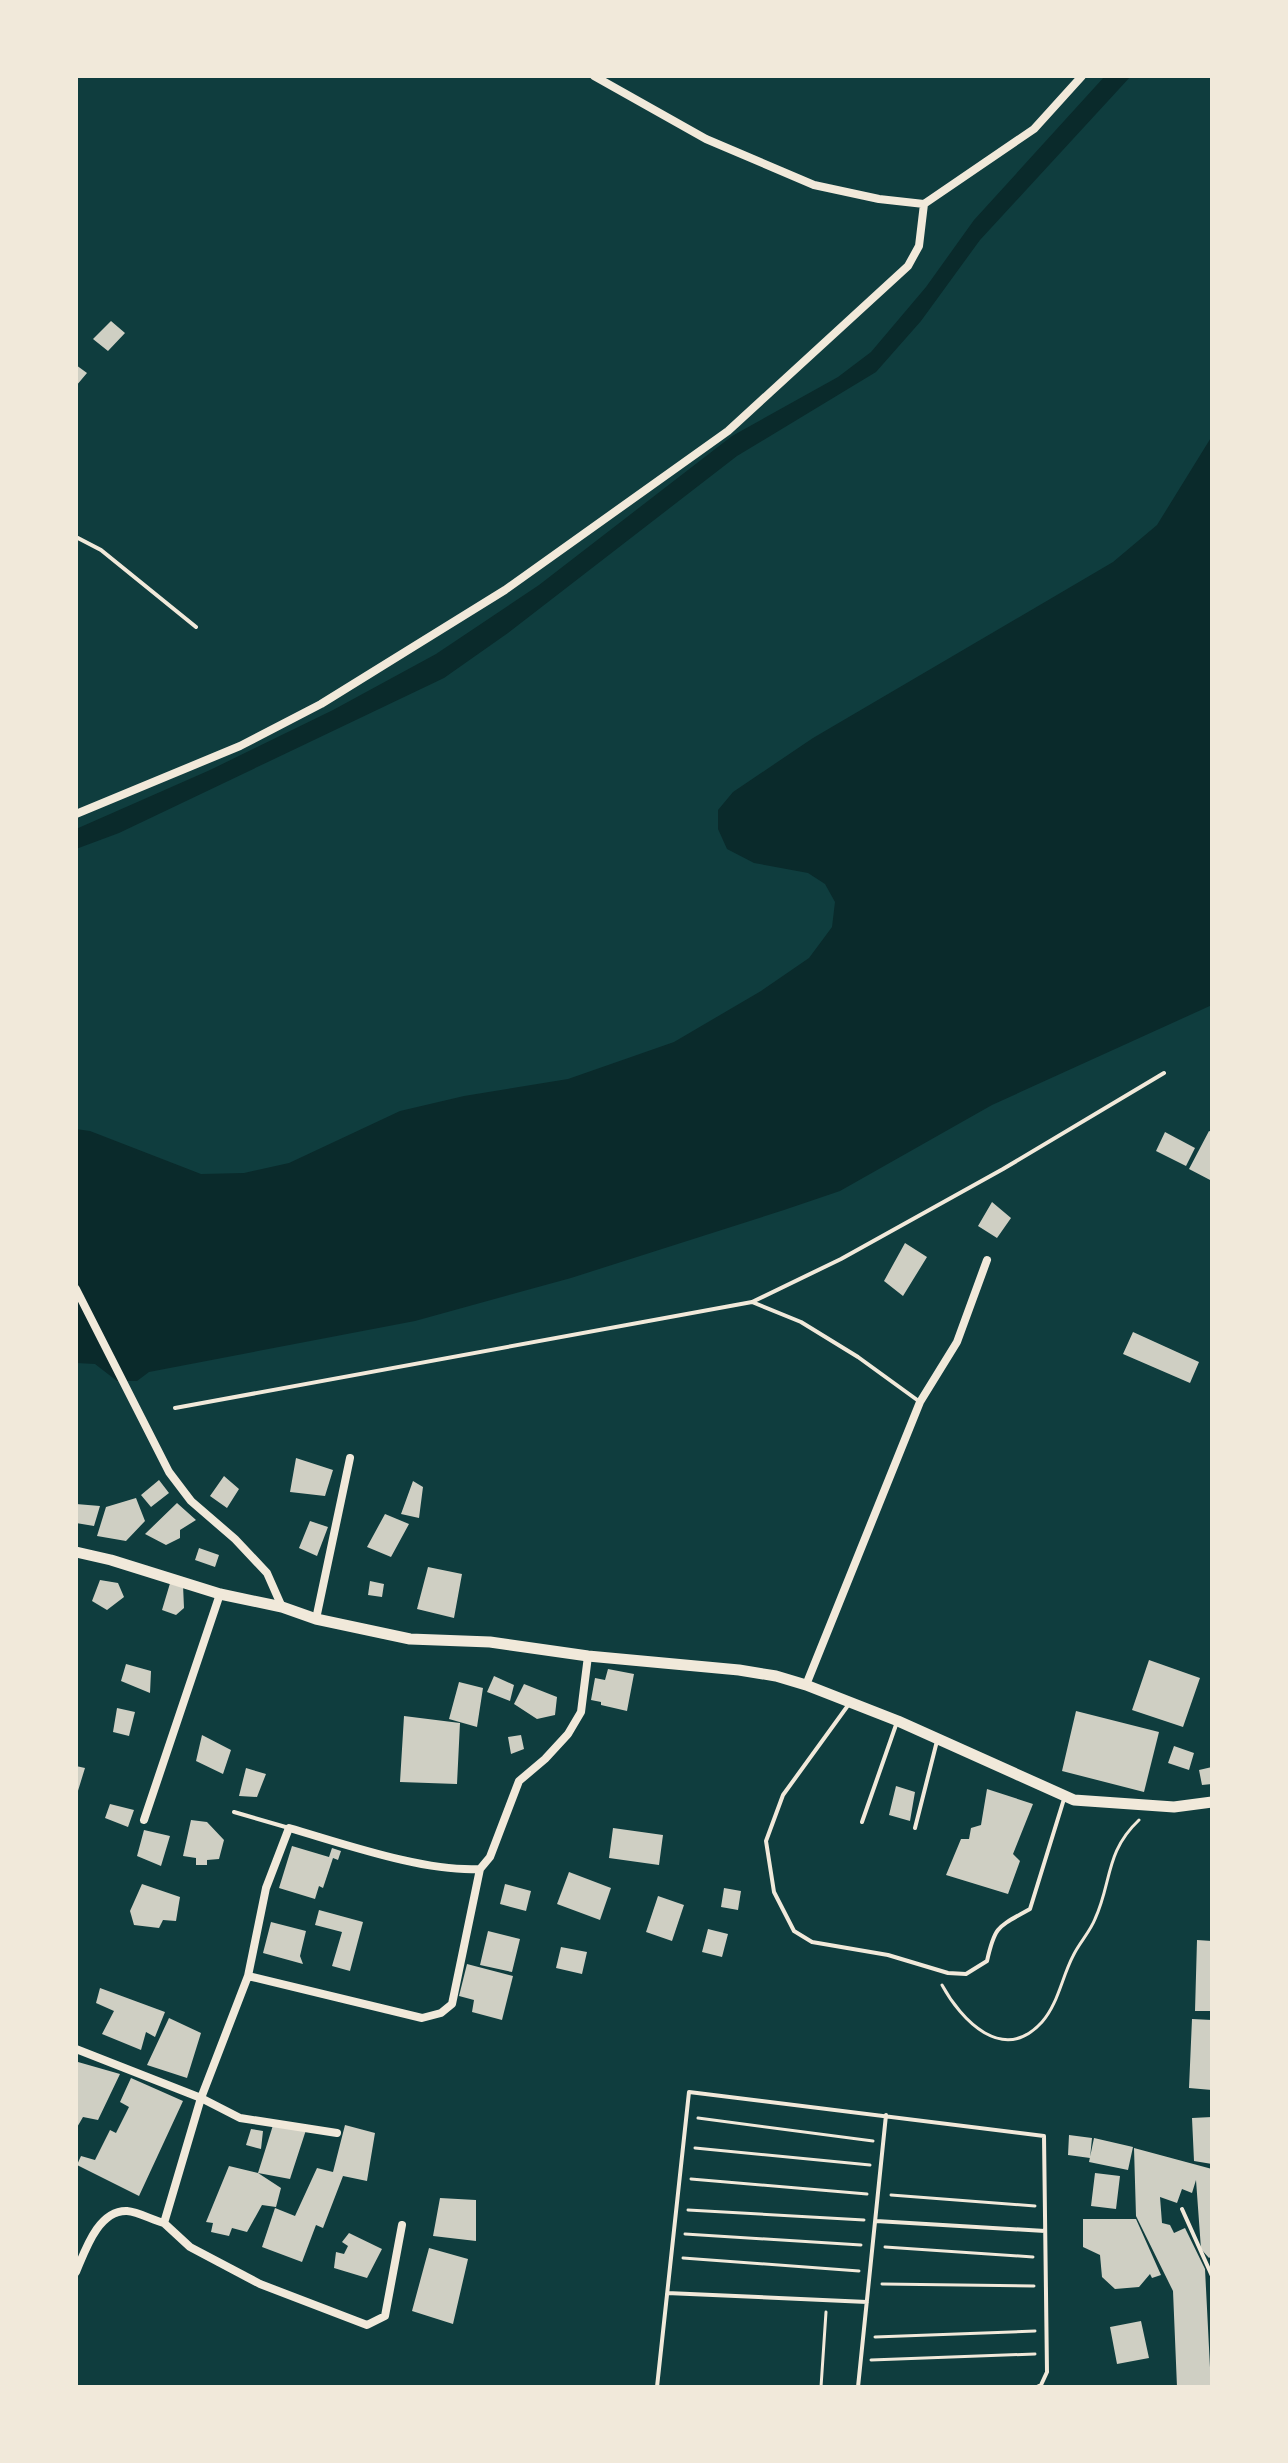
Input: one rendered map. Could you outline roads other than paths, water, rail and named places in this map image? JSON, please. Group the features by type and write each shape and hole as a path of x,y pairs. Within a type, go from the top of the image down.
{"street":[{"path":"594,76 706,139 814,185 879,199 924,204 1034,129 1082,76"},
{"path":"76,814 240,746 321,704 505,590 728,431 908,266 919,246 924,204"},
{"path":"806,1685 920,1402 957,1342 987,1260"},
{"path":"76,1289 169,1472 191,1501 235,1539 267,1573 282,1607"},
{"path":"316,1619 350,1458"},
{"path":"76,1552 220,1594 410,1639 490,1642 776,1676 898,1721 1074,1800 1174,1807 1212,1802"},
{"path":"144,1820 220,1594"},
{"path":"248,1976 422,2018 441,2013 452,2004 480,1869 490,1857 519,1781 553,1751 581,1712 588,1656"},
{"path":"164,2223 201,2098 248,1976 266,1888 289,1828 432,1866 480,1869"},
{"path":"76,2049 201,2098 240,2118 337,2133"},
{"path":"76,2272 102,2222 115,2212 129,2211 164,2223 190,2247 260,2284 367,2325 385,2316 402,2225"}],"lane":[{"path":"76,537 101,550 196,627"},
{"path":"175,1408 752,1302 841,1259 1003,1169 1164,1073"},
{"path":"752,1302 801,1322 858,1357 920,1402"},
{"path":"850,1702 783,1795 766,1841 774,1892 794,1931 812,1942 888,1955 936,1970 966,1974 987,1961 993,1934 1030,1909 1065,1796"},
{"path":"862,1822 898,1721"},
{"path":"915,1828 938,1740"},
{"path":"234,1812 289,1828"},
{"path":"657,2387 689,2092 1044,2136 1047,2372 1037,2387"},
{"path":"858,2387 886,2115"},
{"path":"1182,2209 1212,2276"},
{"path":"876,2221 1045,2231"},
{"path":"667,2293 867,2302"}],"water":[{"path":"1105,76 1131,76 980,240 921,321 876,372 737,456 508,633 444,678 119,833 76,849 76,829 210,770 333,710 436,654 539,585 732,436 838,377 871,352 926,287 974,220"},
{"path":"1212,436 1212,1005 992,1105 840,1191 571,1278 415,1321 149,1372 137,1381 117,1381 95,1364 76,1363 76,1129 90,1131 201,1174 244,1173 289,1163 400,1111 464,1096 568,1079 674,1042 761,991 809,958 832,927 835,902 825,884 808,873 754,863 727,849 718,829 718,810 733,792 813,738 1113,562 1157,525"}]}
